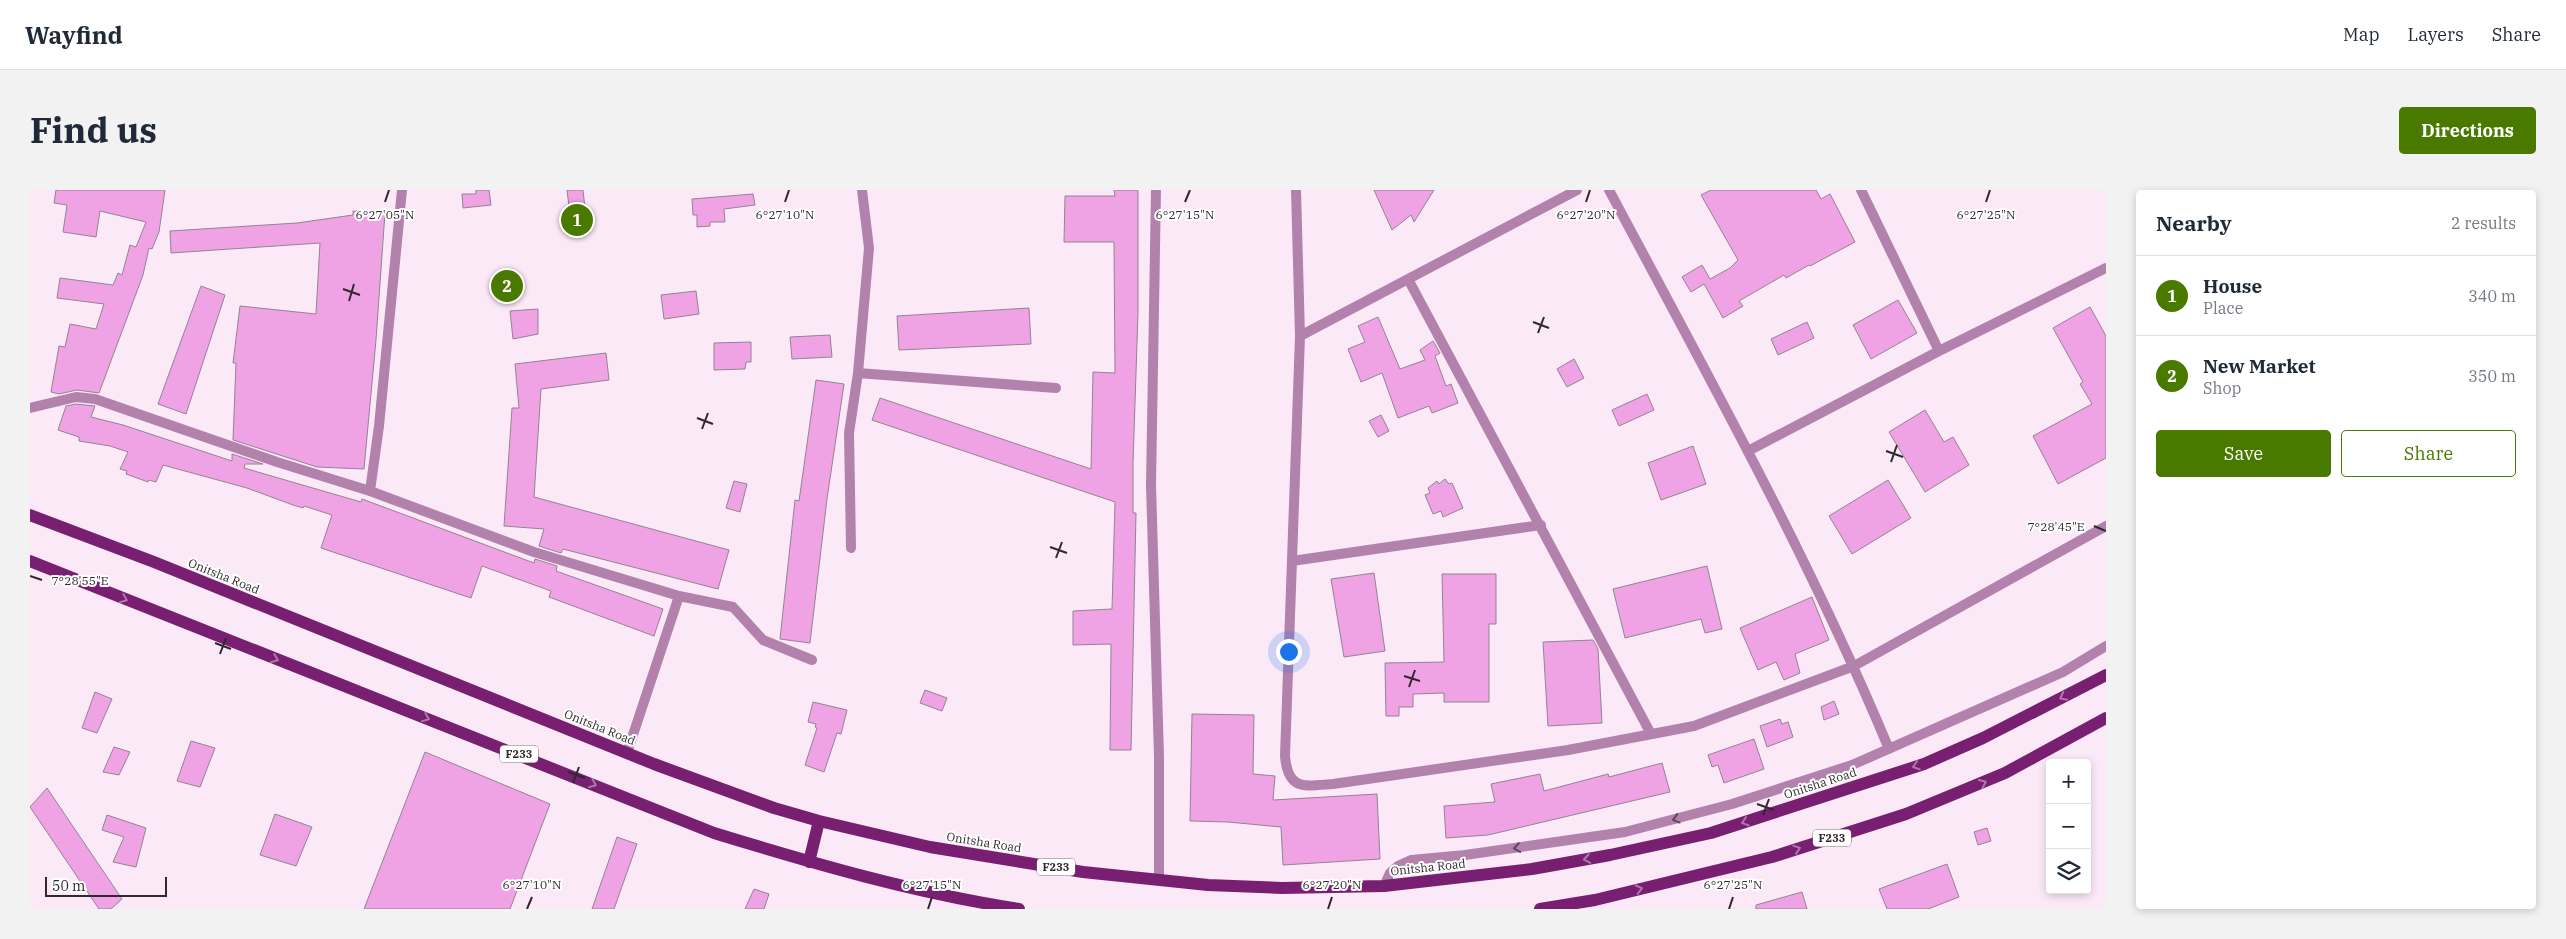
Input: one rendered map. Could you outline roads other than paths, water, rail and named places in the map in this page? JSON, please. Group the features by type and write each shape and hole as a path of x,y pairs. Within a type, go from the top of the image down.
{"main road":[{"name":"Onitsha Road","path":"30,515 163,566 627,754 722,790 819,821 930,847 1083,872 1208,885 1282,888 1384,886 1532,868 1610,855 1711,833 1924,764 1983,738 2106,675"},
{"name":"F233","path":"30,561 714,833 808,862 926,892 1019,909"},
{"name":"F233","path":"1540,909 1595,900 1772,857 1906,814 2005,772 2106,718"},
{"path":"808,862 819,821"}],"street":[{"path":"370,491 380,426 402,190"},
{"path":"851,548 848,433 858,373 868,248 862,190"},
{"path":"1156,190 1151,485 1159,757 1159,879"},
{"path":"1296,190 1300,336 1285,756 1287,773 1294,782 1308,786 1333,784 1568,750 1694,726 1854,666 2106,526"},
{"path":"1300,336 1577,190"},
{"path":"1609,190 1748,451 1854,666 1889,749"},
{"path":"1861,190 1939,351"},
{"path":"1748,451 1939,351 2106,268"},
{"path":"1408,279 1651,734"},
{"path":"858,373 1056,388"},
{"path":"31,409 76,398 95,399 277,462 370,491 534,552 679,596 733,607 762,640 812,660"},
{"path":"1292,561 1541,525"},
{"path":"627,754 679,596"},
{"path":"1384,886 1390,874 1398,866 1411,860 1465,855 1625,832 1741,801 1852,765 2063,672 2106,646"}],"place":[{"name":"House","path":"577,220"},
{"name":"New Market","path":"507,286"}]}
